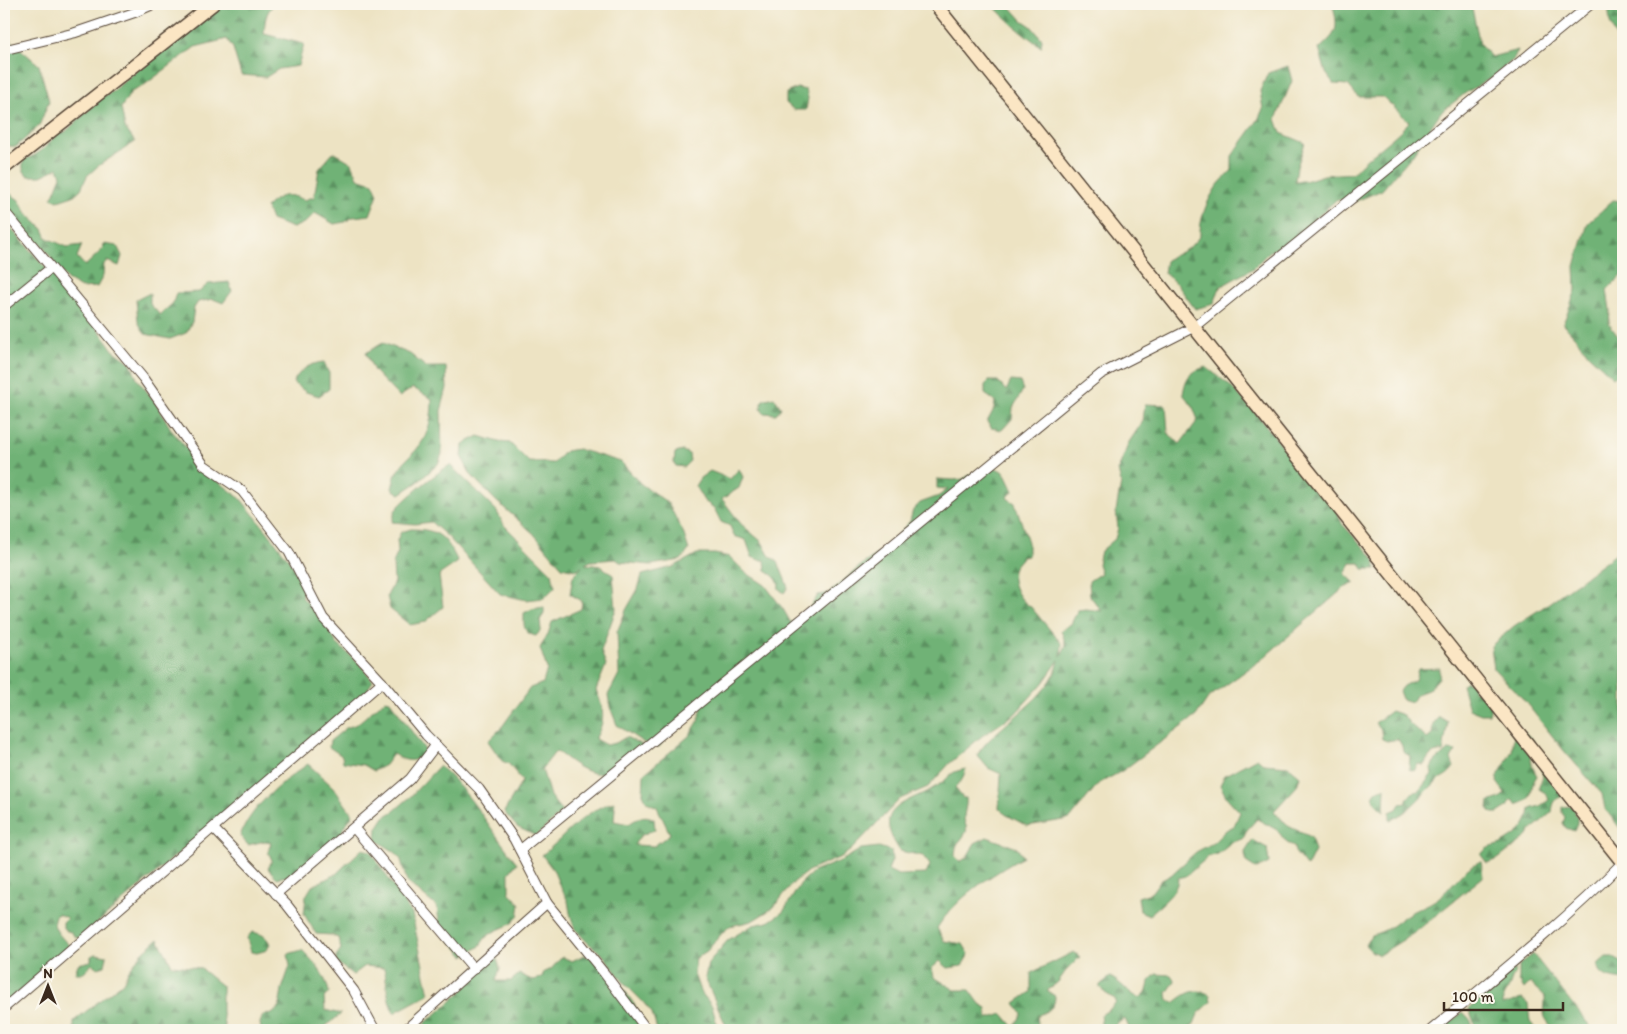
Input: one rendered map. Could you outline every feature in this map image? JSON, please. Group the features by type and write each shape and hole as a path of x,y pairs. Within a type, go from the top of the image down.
{"street":[{"path":"4,50 74,34 154,4"},
{"path":"4,168 212,4"},
{"path":"934,4 1623,862 1587,899 1431,1030"},
{"path":"520,850 1100,374 1194,327 1590,4"},
{"path":"4,211 143,378 204,465 242,492 289,552 323,618 382,682 436,745 479,789 514,839 547,904 604,973 647,1030"},
{"path":"4,306 51,268"},
{"path":"4,1008 382,682"},
{"path":"276,894 410,779 436,745"},
{"path":"213,828 276,894 354,991 375,1030"},
{"path":"354,828 474,969"},
{"path":"405,1030 547,904"}],"green space":[{"path":"222,4 275,4 267,13 264,34 304,44 298,66 279,69 266,77 241,75 233,48 227,39 195,47 143,86 131,92 121,108 125,128 135,142 98,166 87,176 81,189 73,196 58,201 51,198 61,176 58,168 41,176 28,176 26,174 23,168 24,159 39,152 58,132 65,132 99,98 112,92 139,68 143,68 154,56"},
{"path":"991,4 1008,4 1042,39 1041,47 1013,25"},
{"path":"1321,4 1471,4 1480,44 1491,57 1518,50 1514,59 1493,77 1467,92 1440,113 1413,154 1382,190 1354,202 1337,199 1311,223 1303,235 1269,252 1252,269 1220,287 1214,304 1195,309 1177,284 1164,273 1166,260 1189,248 1200,236 1202,219 1208,201 1218,185 1232,170 1232,156 1258,120 1263,109 1260,91 1268,73 1288,66 1292,81 1276,119 1281,133 1305,143 1297,167 1295,181 1305,181 1324,175 1353,173 1366,159 1409,122 1383,97 1358,97 1348,85 1334,84 1326,73 1319,49 1333,35 1336,26 1335,14 1333,6"},
{"path":"1608,4 1623,4 1623,37 1616,37 1610,23"},
{"path":"4,39 11,41 39,65 49,101 39,126 16,147 4,145"},
{"path":"797,88 806,90 808,98 806,110 794,110 786,103 786,93"},
{"path":"334,152 352,163 358,178 373,183 378,194 370,215 353,217 345,222 334,224 315,213 306,222 293,228 271,220 266,207 279,197 293,196 304,200 314,197 319,169"},
{"path":"4,189 19,200 28,215 43,229 47,238 67,247 82,245 77,257 85,266 102,250 104,244 117,246 122,256 119,266 107,261 104,264 103,276 97,287 81,288 67,280 44,248 25,230 4,203"},
{"path":"1613,200 1623,201 1623,274 1607,290 1610,310 1609,324 1623,343 1623,374 1613,377 1589,355 1563,324 1576,290 1575,266 1588,223"},
{"path":"4,223 75,296 113,350 131,363 137,379 156,403 172,431 201,468 240,498 267,531 292,564 302,585 302,597 330,630 336,643 359,663 373,681 365,693 80,938 75,937 71,932 63,928 63,922 67,918 58,914 55,916 55,928 70,946 4,1006"},
{"path":"229,282 232,291 223,303 213,299 198,302 194,308 192,322 186,333 170,339 145,334 138,322 136,300 150,293 150,304 160,315 173,303 176,293 199,292 208,284"},
{"path":"383,343 410,354 426,367 446,367 447,388 441,411 442,454 438,464 418,482 400,494 392,489 395,476 402,464 424,439 430,419 432,399 413,388 399,397 374,371 366,353"},
{"path":"324,362 329,373 329,389 319,396 306,392 293,383 298,374 306,368"},
{"path":"1206,367 1228,384 1251,407 1280,443 1300,473 1313,483 1337,510 1342,524 1374,558 1376,569 1363,569 1360,563 1351,563 1345,574 1355,583 1344,588 1262,659 1208,698 1196,716 1122,771 1098,784 1070,819 1027,826 1005,814 999,808 1001,774 988,768 977,755 997,732 1046,687 1054,674 1059,660 1043,683 1015,714 982,736 950,763 928,787 900,799 852,849 843,856 808,871 794,882 773,908 752,921 730,926 707,951 696,958 694,974 700,991 712,1006 716,1021 722,1030 657,1030 652,1013 625,984 603,955 575,929 568,901 554,871 542,855 585,817 614,802 614,821 629,824 644,816 654,819 655,829 640,836 634,845 654,846 670,834 657,807 647,802 643,794 644,774 689,736 698,722 702,707 694,710 683,726 668,735 659,747 644,743 617,725 610,707 608,695 619,674 617,632 626,610 638,589 642,575 673,567 697,554 715,554 730,557 745,572 765,585 791,623 806,614 818,595 829,593 859,567 889,545 910,521 913,510 920,503 939,496 948,489 937,488 937,479 963,479 988,464 1004,472 1013,491 1007,498 1015,503 1028,542 1028,556 1022,557 1014,567 1013,578 1016,589 1022,599 1062,644 1061,656 1066,645 1061,630 1071,624 1078,610 1102,611 1090,596 1089,581 1101,573 1098,564 1101,551 1115,539 1118,528 1116,511 1121,483 1118,470 1129,442 1143,421 1145,404 1166,405 1168,433 1180,444 1198,420 1193,407 1183,394 1185,383 1192,373"},
{"path":"989,381 998,381 1006,391 1011,381 1020,382 1023,390 1013,408 1012,419 1002,430 991,428 987,422 994,409 995,401 985,394 985,385"},
{"path":"774,397 781,408 776,414 764,413 761,408 763,400"},
{"path":"479,436 510,443 529,462 554,463 565,451 578,449 621,462 641,484 668,503 683,532 689,550 681,560 651,565 620,562 616,559 591,561 585,564 601,566 613,575 616,609 601,651 606,665 596,690 603,715 599,733 595,739 606,745 616,743 626,737 644,746 616,769 605,773 589,772 582,769 556,751 542,769 550,796 562,812 536,836 517,827 504,812 522,781 509,764 502,761 488,741 501,728 530,688 543,683 547,669 540,648 552,622 581,609 582,601 570,594 573,576 582,567 575,570 562,567 533,533 495,500 471,475 462,458 463,444"},
{"path":"683,451 689,454 690,461 684,467 676,466 674,463 675,453"},
{"path":"450,465 496,510 504,525 552,573 555,587 544,598 526,600 500,594 448,537 431,522 415,524 392,522 395,511 405,500"},
{"path":"739,469 743,477 739,488 722,499 741,524 762,542 769,555 778,562 788,587 784,593 779,589 776,578 766,571 765,560 752,557 746,540 734,536 730,526 721,522 714,508 704,501 695,486 700,478 710,471 730,479"},
{"path":"421,529 441,536 450,546 458,562 439,575 443,607 425,622 410,625 390,609 387,596 394,582 393,563 398,552 397,540 401,532"},
{"path":"1623,549 1623,832 1605,809 1602,794 1565,752 1523,699 1494,669 1491,646 1514,626"},
{"path":"544,607 544,614 540,620 541,630 536,636 531,635 525,628 524,613 532,609"},
{"path":"1440,668 1439,678 1428,690 1417,694 1412,702 1402,699 1399,691 1403,686 1415,680 1418,669"},
{"path":"1466,681 1473,684 1473,691 1480,692 1491,707 1489,714 1481,714 1469,709 1462,685"},
{"path":"385,700 390,701 428,754 418,759 407,760 393,754 385,765 374,771 364,765 343,762 342,756 329,747 330,741 346,728 357,724"},
{"path":"1391,711 1403,715 1427,739 1432,735 1433,724 1439,717 1448,722 1443,752 1436,752 1431,755 1424,765 1418,764 1414,771 1409,769 1410,756 1403,752 1398,739 1387,741 1382,739 1381,730 1375,723"},
{"path":"1524,732 1534,741 1529,748 1532,766 1537,776 1530,797 1523,803 1516,805 1514,800 1510,801 1507,807 1498,813 1492,813 1488,808 1489,802 1500,798 1505,793 1497,782 1498,776 1512,751 1514,736"},
{"path":"1448,750 1456,751 1451,759 1454,767 1452,770 1436,782 1409,808 1390,821 1390,812 1397,809 1400,804 1407,803 1407,799 1413,792 1419,791 1432,774 1431,768 1434,762"},
{"path":"1257,758 1264,764 1288,766 1300,776 1297,786 1274,811 1288,826 1311,837 1315,851 1307,867 1295,852 1294,846 1287,843 1277,830 1257,819 1247,830 1243,839 1233,842 1218,854 1208,857 1186,876 1178,878 1175,889 1149,915 1140,911 1138,897 1151,893 1160,881 1171,875 1196,852 1213,843 1226,830 1234,826 1240,812 1227,798 1220,785 1225,775"},
{"path":"308,764 333,787 353,815 343,828 341,843 317,856 288,876 277,878 268,869 272,860 268,852 271,842 265,841 248,845 240,836 252,814 268,796"},
{"path":"439,766 471,800 517,863 509,873 509,892 520,904 518,917 511,924 486,937 479,947 464,956 440,929 437,907 407,882 401,860 395,852 376,840 377,828 384,817 409,798"},
{"path":"1541,767 1563,796 1556,800 1552,812 1530,831 1528,836 1498,859 1487,863 1481,855 1483,852 1517,834 1527,821 1530,809 1540,806 1549,800 1547,794 1539,789 1543,776"},
{"path":"966,769 962,780 955,788 963,798 966,798 964,818 967,830 957,845 955,856 960,862 967,857 975,843 987,837 1017,848 1023,857 965,896 945,917 937,928 944,941 963,944 969,954 962,966 948,968 940,961 932,968 934,977 955,990 970,990 980,1004 987,1008 987,1019 1003,1014 1014,1027 1022,1014 1015,1003 1031,992 1031,973 1074,952 1080,957 1058,982 1047,991 1055,996 1054,1004 1050,1009 1037,1016 1038,1024 1032,1030 735,1030 727,1028 705,978 708,963 728,940 753,925 768,922 783,912 801,883 813,872 843,860 861,849 879,847 891,851 892,860 888,870 898,875 926,874 930,865 923,856 900,851 891,835 889,824 891,814 897,807 940,784 953,773"},
{"path":"1385,788 1384,811 1373,798 1377,791"},
{"path":"1572,806 1575,808 1577,816 1577,824 1574,831 1566,828 1563,823 1565,817 1562,813 1562,807"},
{"path":"1253,840 1267,848 1269,863 1257,869 1246,862 1245,852"},
{"path":"362,849 370,851 412,914 429,994 394,1013 388,997 384,968 365,966 353,975 336,962 336,956 341,949 338,938 332,935 316,934 304,914 306,896 312,886 336,874"},
{"path":"1481,861 1483,877 1414,933 1379,955 1365,945 1371,935 1386,930 1409,914 1437,899 1463,873"},
{"path":"252,932 261,934 267,939 270,944 267,950 257,953 251,952 247,938"},
{"path":"158,939 172,965 200,968 222,986 222,1012 225,1030 74,1030 74,1021 123,982 129,970 142,953"},
{"path":"302,950 319,969 325,980 329,992 324,998 325,1010 341,1014 321,1030 261,1030 260,1023 263,1015 272,1014 279,1008 282,989 290,966 288,954"},
{"path":"96,954 107,956 105,966 98,968 92,964 84,973 75,973 78,964 91,961 91,956"},
{"path":"1533,954 1593,1030 1554,1030 1544,1015 1545,997 1530,983 1524,989 1519,980 1519,965"},
{"path":"584,955 598,960 607,967 635,1005 648,1030 417,1030 457,996 493,960 497,959 500,968 496,981 511,981 519,974 532,980 542,978 544,972 551,969 562,957 572,961"},
{"path":"1606,957 1612,957 1623,963 1623,980 1610,978 1600,972 1598,964"},
{"path":"1514,969 1515,973 1503,998 1502,1005 1522,999 1528,1004 1530,1022 1537,1030 1477,1030 1469,1009"},
{"path":"1156,974 1171,975 1175,981 1167,993 1168,1000 1174,1003 1195,991 1205,992 1210,995 1211,1002 1198,1014 1194,1024 1186,1030 1130,1030 1125,1019 1117,1023 1112,1030 1100,1023 1101,1015 1116,1002 1115,999 1105,993 1100,985 1110,977 1139,998 1148,989 1149,981"},
{"path":"1463,1012 1472,1023 1471,1030 1441,1030"}]}
